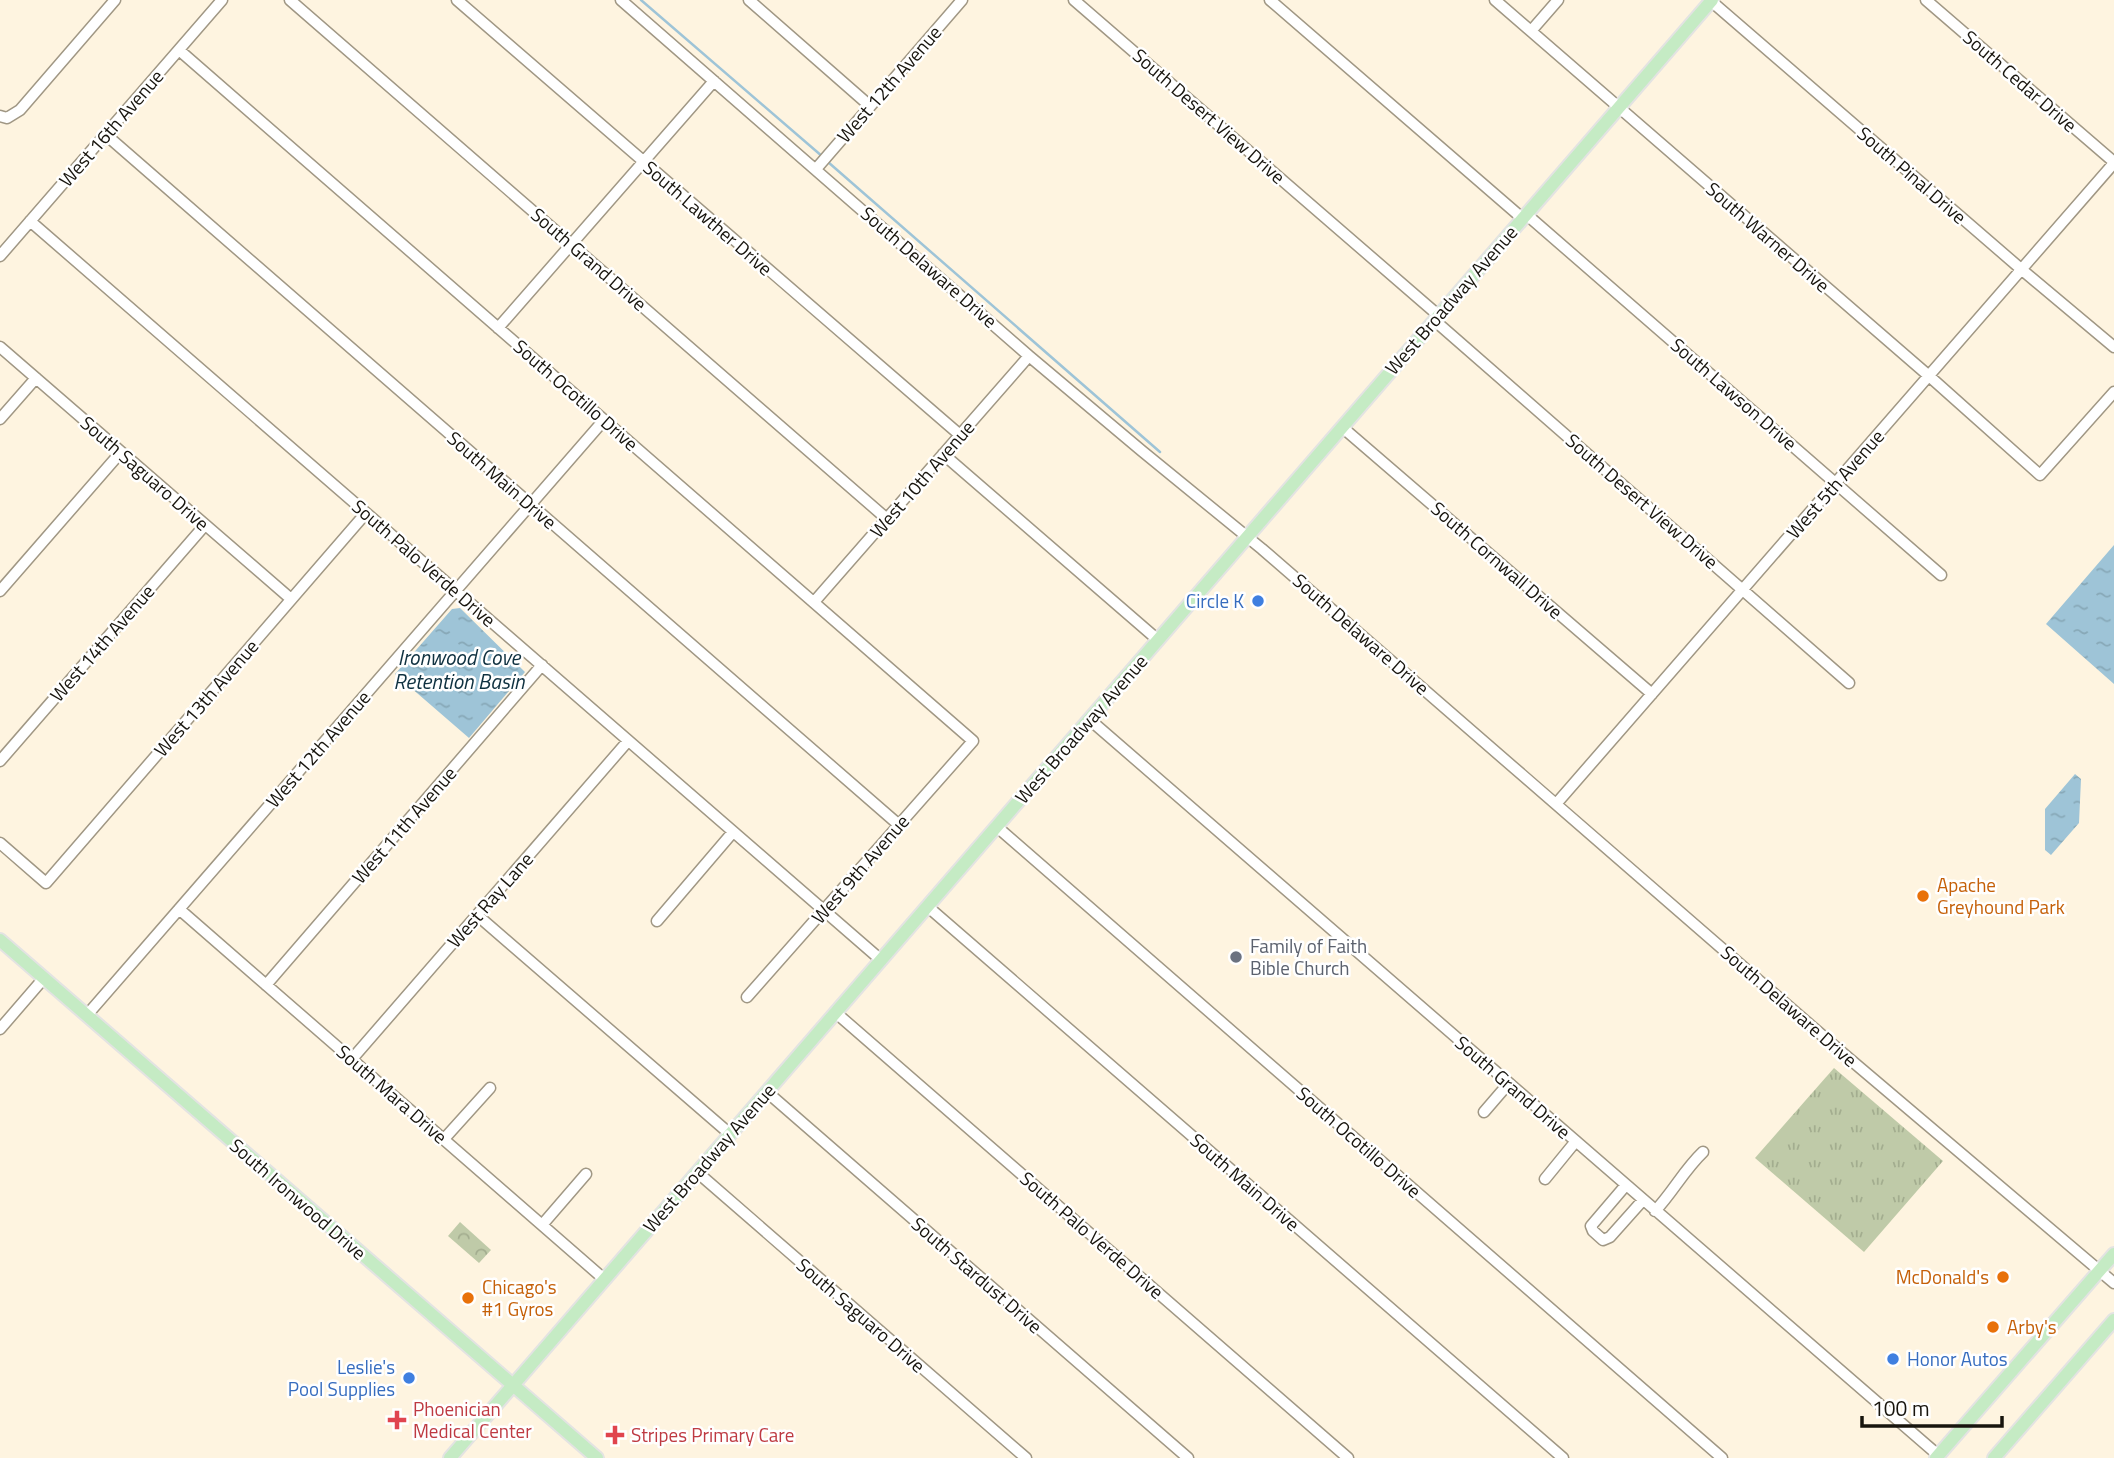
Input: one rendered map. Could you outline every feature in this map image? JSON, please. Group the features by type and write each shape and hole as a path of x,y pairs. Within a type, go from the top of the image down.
{"main road":[{"name":"West Broadway Avenue","path":"450,1458 1711,1"},
{"name":"South Ironwood Drive","path":"0,940 597,1458"},
{"path":"1937,1457 2114,1254"},
{"path":"1994,1458 2114,1320"}],"street":[{"path":"4,117 20,110 115,0"},
{"name":"West 16th Avenue","path":"0,256 222,0"},
{"name":"South Grand Drive","path":"290,0 887,519"},
{"name":"South Lawther Drive","path":"457,0 960,435"},
{"name":"South Delaware Drive","path":"621,0 714,81 822,162 1029,355 1247,536 1831,1042 2114,1283"},
{"path":"749,0 870,106"},
{"name":"South Desert View Drive","path":"1074,0 1849,683"},
{"name":"South Lawson Drive","path":"1270,0 1836,482 1941,575"},
{"name":"South Warner Drive","path":"1495,0 2040,475 2114,392"},
{"path":"1531,31 1558,0"},
{"name":"South Cedar Drive","path":"1926,0 2114,163"},
{"name":"West 12th Avenue","path":"822,162 961,1"},
{"name":"South Pinal Drive","path":"1711,1 2114,347"},
{"name":"South Ocotillo Drive","path":"179,50 973,741"},
{"path":"498,328 714,81"},
{"name":"South Main Drive","path":"105,134 899,825"},
{"name":"West 5th Avenue","path":"1556,804 2114,163"},
{"name":"South Palo Verde Drive","path":"30,221 881,960"},
{"name":"South Saguaro Drive","path":"0,346 291,599"},
{"name":"West 10th Avenue","path":"814,602 1029,355"},
{"path":"0,419 36,378"},
{"name":"West 12th Avenue","path":"87,1015 604,420"},
{"name":"South Cornwall Drive","path":"1342,427 1652,694"},
{"path":"0,592 121,452"},
{"path":"943,454 1158,640"},
{"name":"West 13th Avenue","path":"0,843 46,883 366,513"},
{"name":"West 14th Avenue","path":"0,761 205,525"},
{"name":"West 11th Avenue","path":"266,985 542,666"},
{"name":"South Grand Drive","path":"1089,719 1937,1457"},
{"name":"West Ray Lane","path":"352,1059 628,741"},
{"name":"West 9th Avenue","path":"747,998 973,741"},
{"name":"South Ocotillo Drive","path":"996,827 1721,1458"},
{"path":"657,921 733,832"},
{"name":"South Main Drive","path":"927,906 1563,1458"},
{"name":"South Mara Drive","path":"179,909 604,1279"},
{"path":"477,915 730,1134"},
{"path":"0,1028 44,978"},
{"name":"South Palo Verde Drive","path":"835,1013 1348,1458"},
{"path":"1484,1112 1508,1083"},
{"path":"444,1139 490,1088"},
{"name":"South Stardust Drive","path":"767,1092 1188,1458"},
{"path":"1545,1179 1576,1142"},
{"path":"1655,1211 1669,1196 1692,1162 1703,1152"},
{"name":"South Saguaro Drive","path":"697,1172 1026,1458"},
{"path":"542,1225 586,1174"},
{"path":"1626,1185 1591,1226 1603,1240 1610,1237 1643,1200"}],"green space":[{"path":"1834,1068 1943,1161 1864,1252 1755,1158"},
{"path":"460,1222 491,1250 479,1263 448,1236"}],"water":[{"path":"2114,545 2114,684 2046,624"},
{"name":"Ironwood Cove Retention Basin","path":"460,608 525,672 469,738 395,674 452,609"},
{"path":"2075,774 2081,779 2079,823 2051,855 2045,850 2045,809"}],"waterway":[{"path":"641,0 823,157"},
{"path":"828,162 1160,452"}],"place":[{"name":"Circle K","path":"1258,601"},
{"name":"Apache Greyhound Park","path":"1923,896"},
{"name":"Family of Faith Bible Church","path":"1236,957"},
{"name":"McDonald's","path":"2003,1277"},
{"name":"Chicago's #1 Gyros","path":"468,1298"},
{"name":"Arby's","path":"1993,1327"},
{"name":"Honor Autos","path":"1893,1359"},
{"name":"Leslie's Pool Supplies","path":"409,1378"},
{"name":"Phoenician Medical Center","path":"397,1420"},
{"name":"Stripes Primary Care","path":"615,1435"}]}
